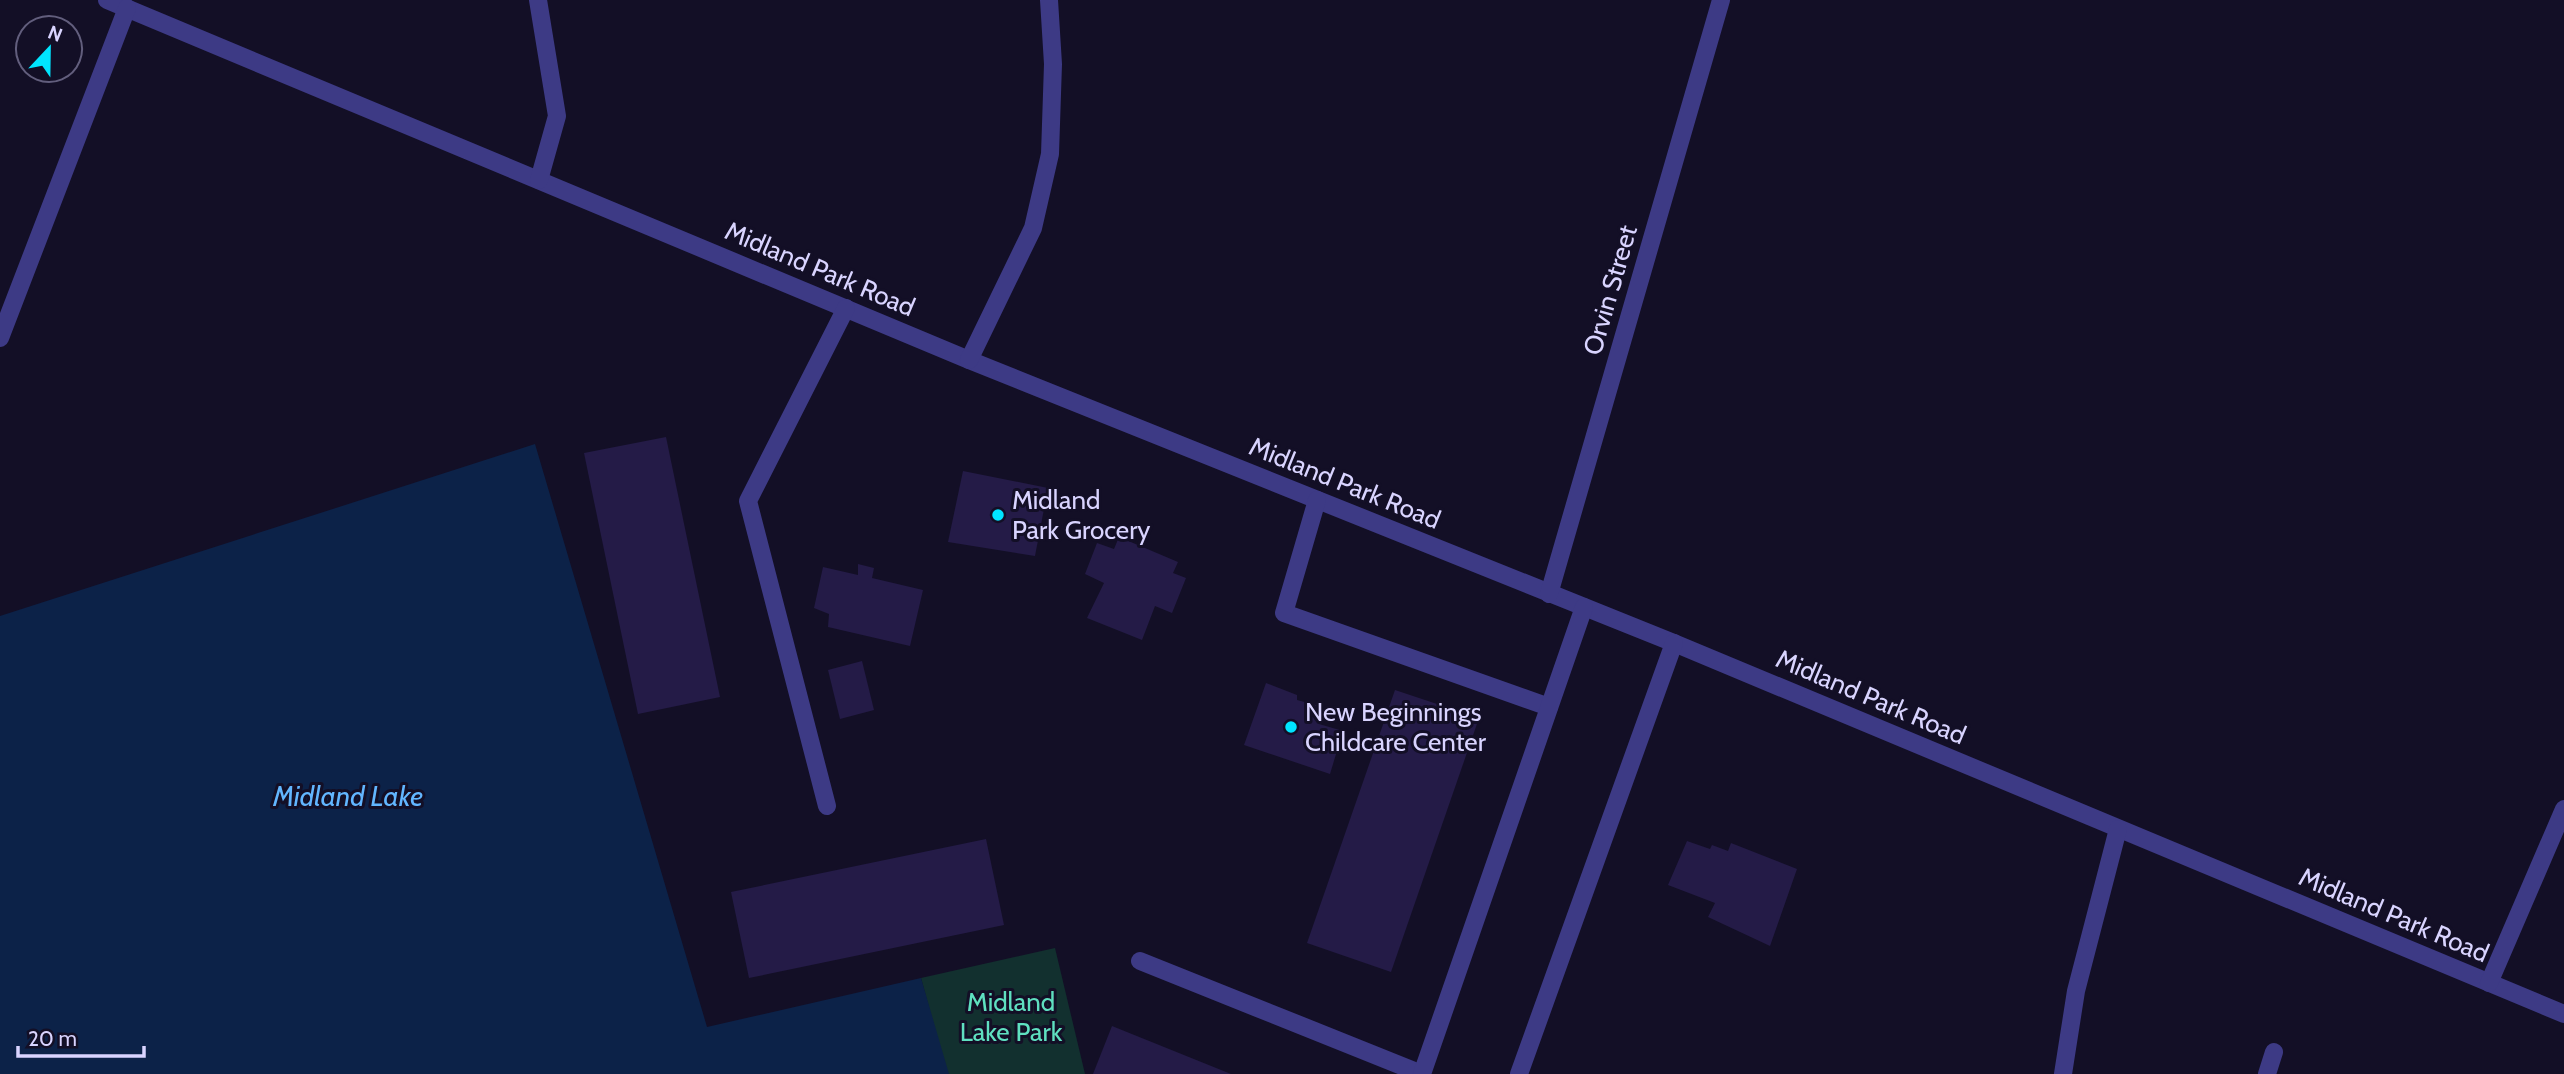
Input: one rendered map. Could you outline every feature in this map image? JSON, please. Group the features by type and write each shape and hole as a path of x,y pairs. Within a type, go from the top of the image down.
{"street":[{"name":"Midland Park Road","path":"107,0 969,360 1674,643 2564,1014"},
{"path":"538,0 557,116 539,180"},
{"path":"969,360 1033,228 1050,154 1054,64 1049,0"},
{"name":"Orvin Street","path":"1549,594 1721,0"},
{"path":"0,338 128,8"},
{"path":"827,806 748,501 846,308"},
{"path":"1317,500 1284,613 1549,707"},
{"path":"1140,961 1422,1074 1584,607"},
{"path":"1519,1074 1674,643"},
{"path":"2488,983 2564,808"},
{"path":"2063,1074 2077,991 2118,829"},
{"path":"2267,1074 2274,1052"}],"green space":[{"name":"Midland Lake Park","path":"1055,948 1085,1074 947,1074 921,978"}],"water":[{"name":"Midland Lake","path":"535,444 707,1027 921,978 949,1074 0,1074 0,616"}],"building":[{"path":"666,437 720,697 638,714 584,453"},
{"name":"Midland Park Grocery","path":"963,471 1048,488 1035,556 948,542"},
{"path":"1119,537 1178,562 1173,573 1186,578 1172,613 1155,606 1142,640 1087,618 1104,583 1085,574 1097,543 1114,549"},
{"path":"858,564 874,568 872,578 923,590 910,646 828,627 829,614 814,608 823,567 858,575"},
{"path":"862,661 874,710 840,719 828,670"},
{"name":"New Beginnings Childcare Center","path":"1266,683 1297,695 1297,700 1323,707 1319,724 1343,731 1330,774 1244,745"},
{"path":"1395,690 1479,718 1391,972 1307,943"},
{"path":"986,839 1004,925 749,978 731,892"},
{"path":"1687,841 1710,849 1712,845 1728,851 1731,843 1797,869 1770,946 1708,917 1715,903 1668,885"},
{"path":"1112,1026 1231,1074 1093,1074"}],"place":[{"name":"Midland Park Grocery","path":"998,515"},
{"name":"New Beginnings Childcare Center","path":"1291,727"}]}
